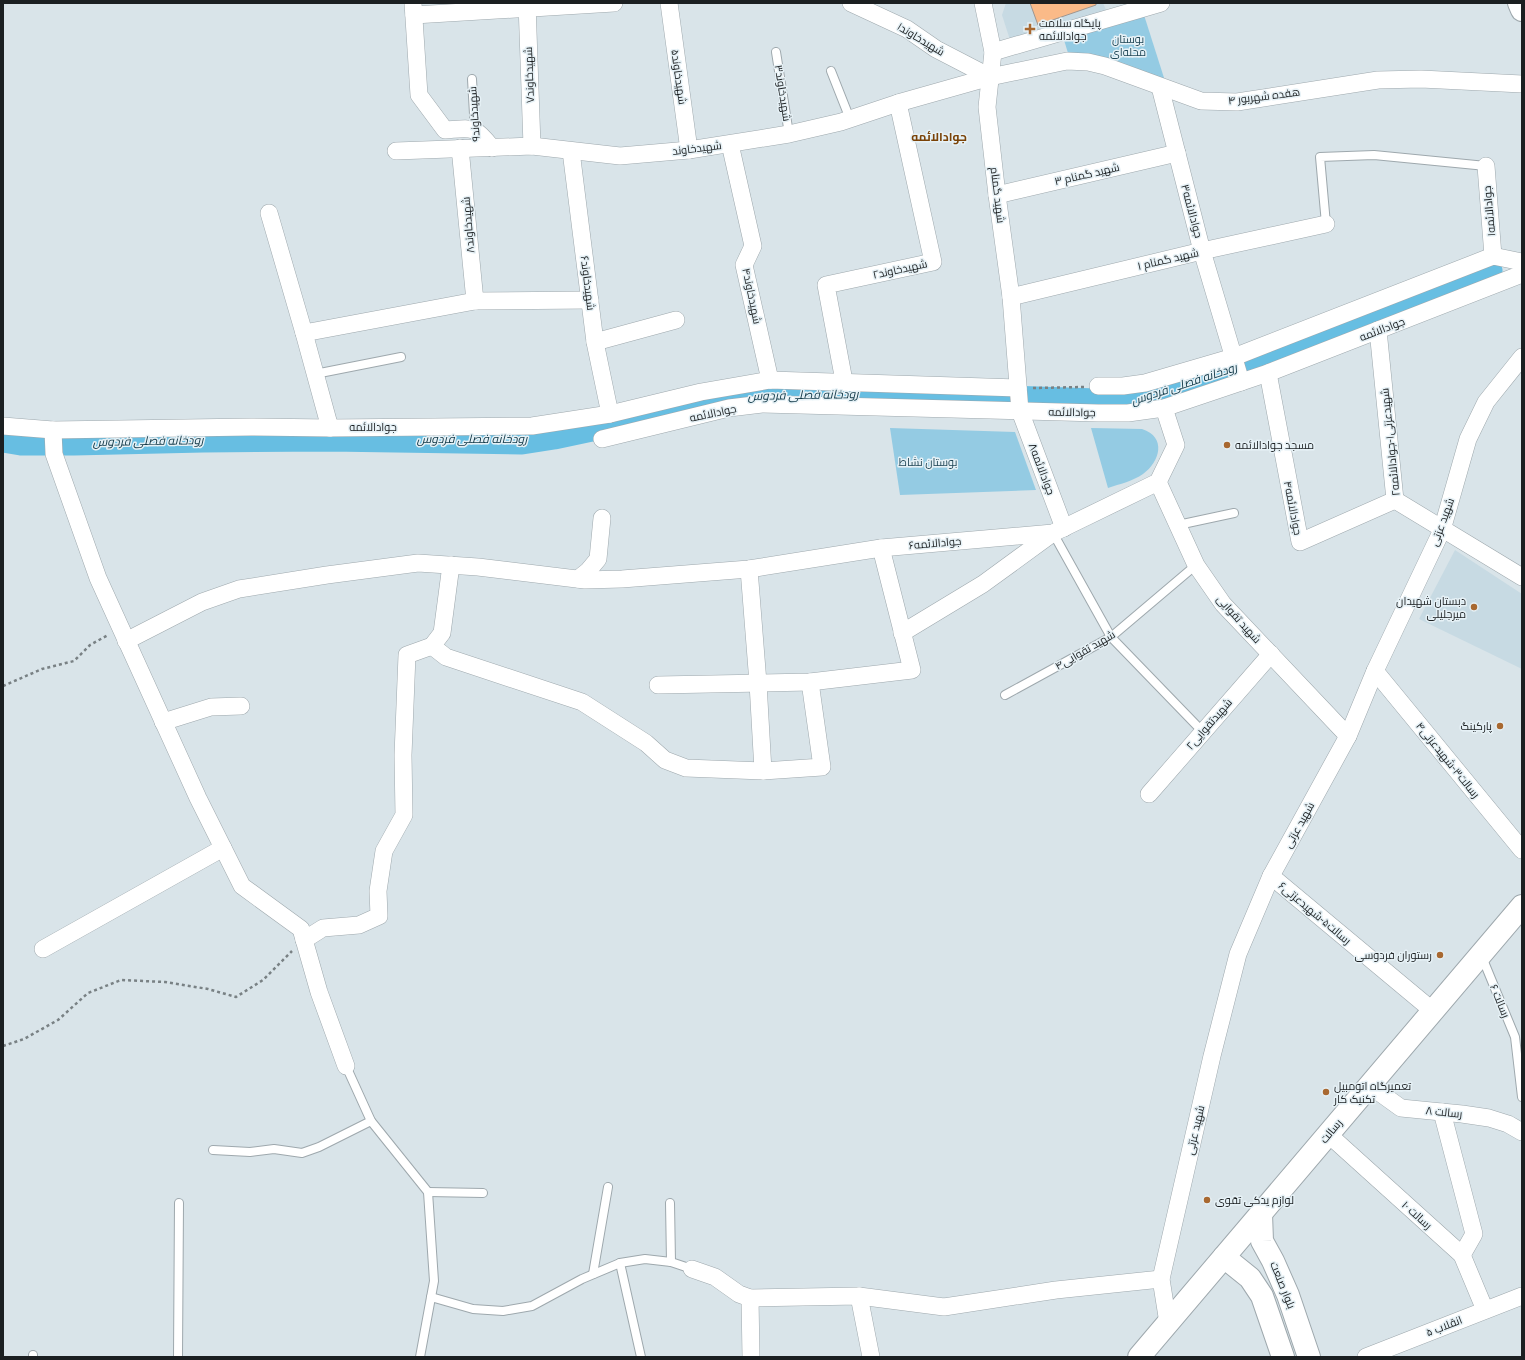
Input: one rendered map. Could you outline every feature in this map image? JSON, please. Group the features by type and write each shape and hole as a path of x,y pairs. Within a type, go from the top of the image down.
{"main road":[{"path":"1520,3 1522,10"},
{"name":"رسالت","path":"1139,1357 1522,906"},
{"name":"بلوار صنعت","path":"1261,1214 1262,1241 1288,1294 1309,1357"},
{"path":"1224,1257 1250,1278 1262,1296 1283,1357"}],"street":[{"path":"476,148 482,135 475,130 445,130 419,95 414,9 614,3"},
{"name":"شهیدخاوند۵","path":"669,3 689,150"},
{"name":"شهیدخاوند۱","path":"851,3 907,29 936,50 990,76"},
{"path":"993,52 1160,3"},
{"name":"شهید گمنام","path":"985,4 993,52 987,107 1011,297 1018,388"},
{"name":"شهیدخاوند۷","path":"527,6 532,146"},
{"name":"هفده شهریور ۴","path":"990,76 1067,61 1088,62 1104,66 1201,101 1237,102 1378,80 1421,79 1522,84"},
{"name":"شهیدخاوند","path":"396,151 532,146 620,156 689,150 789,134 850,119 898,103 990,76"},
{"name":"جوادالائمه۳","path":"1160,87 1202,251 1242,382"},
{"name":"شهیدخاوند۲","path":"844,381 826,285 933,262 898,103"},
{"name":"شهیدخاوند۴","path":"730,144 753,246 744,265 770,380"},
{"name":"شهیدخاوند۸","path":"475,301 476,148"},
{"name":"شهیدخاوند۶","path":"571,151 595,342 610,414"},
{"name":"شهید گمنام ۳","path":"997,195 1177,153"},
{"name":"جوادالائمه۱","path":"1486,166 1493,256"},
{"path":"269,213 330,428"},
{"name":"شهید گمنام ۱","path":"1011,297 1202,251 1326,224"},
{"path":"1098,386 1123,386 1145,383 1234,357 1493,256 1522,262"},
{"name":"جوادالائمه","path":"602,439 729,408 762,404 1128,413 1164,408 1268,373 1522,274"},
{"path":"304,333 475,301 590,300"},
{"path":"595,342 676,320"},
{"name":"شهیدعزتی۱-جوادالائمه۲","path":"1378,330 1395,500 1442,530 1522,577"},
{"name":"شهید عزتی","path":"1168,1323 1161,1279 1212,1056 1238,954 1271,876 1348,736 1375,671 1442,530 1468,439 1486,402 1522,357"},
{"name":"جوادالائمه۴","path":"1268,373 1300,542 1395,500"},
{"name":"جوادالائمه","path":"3,426 53,430 251,426 330,428 532,426 610,414 701,392 770,380 844,381 1018,388"},
{"name":"جوادالائمه۸","path":"1018,388 1020,411 1058,531"},
{"path":"1158,482 1176,445 1164,408"},
{"path":"53,430 54,454 98,578 198,798 242,886 301,930 319,992 346,1066"},
{"name":"شهید تقوایی","path":"1158,482 1196,565 1223,604 1348,736"},
{"name":"جوادالائمه۶","path":"123,635 202,602 239,589 327,575 418,563 478,567 578,579 622,580 749,569 881,548 1058,531 1158,482"},
{"path":"578,579 588,572 598,559 602,518"},
{"path":"902,633 983,584 1058,531"},
{"path":"658,685 810,682 912,670 881,548"},
{"path":"304,940 324,928 359,925 379,916 378,891 384,851 404,815 403,755 407,655 432,646 442,633 452,565"},
{"path":"749,569 763,770"},
{"path":"432,646 446,657 582,702 646,743 665,760 686,768 763,770 822,767 810,682"},
{"name":"شهیدتقوایی۲","path":"1149,794 1270,654"},
{"name":"رسالت۳-شهیدعزتی۴","path":"1375,671 1522,850"},
{"path":"163,722 211,707 241,706"},
{"path":"43,949 223,848"},
{"name":"رسالت۵-شهیدعزتی۶","path":"1271,876 1433,1011"},
{"name":"رسالت ۸","path":"1370,1085 1401,1108 1489,1118 1508,1124 1522,1132"},
{"path":"1442,1112 1474,1234 1462,1255"},
{"name":"رسالت ۱۰","path":"1328,1134 1462,1255 1485,1310"},
{"path":"692,1269 715,1278 739,1294 750,1298 859,1296 944,1307 1056,1290 1161,1279"},
{"path":"859,1296 871,1357"},
{"name":"انقلاب ۵","path":"1373,1356 1522,1296"},
{"path":"750,1298 752,1357"}],"lane":[{"name":"شهیدخاوند۳","path":"776,52 789,134"},
{"path":"832,70 850,119"},
{"name":"شهیدخاوند۹","path":"472,79 475,130"},
{"path":"1326,224 1320,157 1374,155 1486,166"},
{"path":"315,374 401,357"},
{"path":"1178,525 1234,513"},
{"path":"1058,531 1111,637 1202,731"},
{"name":"شهید تقوایی۴","path":"1005,695 1111,637 1196,565"},
{"name":"رسالت ۶","path":"1481,954 1518,1035 1522,1097"},
{"path":"346,1066 371,1121 428,1192 434,1282 420,1357"},
{"path":"213,1150 250,1152 274,1149 302,1153 319,1147 371,1121"},
{"path":"593,1274 608,1187"},
{"path":"428,1192 483,1193"},
{"path":"178,1357 179,1203"},
{"path":"670,1203 671,1262"},
{"path":"431,1296 473,1309 503,1311 532,1306 593,1274 620,1263 645,1259 671,1262 692,1269"},
{"path":"620,1263 641,1357"}],"path":[{"path":"1018,388 1098,386"},
{"path":"3,686 42,669 74,661 90,645 123,635"},
{"path":"3,1046 24,1039 58,1020 88,993 121,980 165,982 208,989 236,997 263,980 304,940"}],"shaded area":[{"name":"پایگاه سلامت جوادالائمه","path":"1006,3 1103,3 1107,12 1011,43 1002,15"},
{"name":"دبستان شهیدان میرجلیلی","path":"1455,550 1522,594 1522,669 1419,619"}],"green space":[{"name":"بوستان محله‌ای","path":"1144,15 1165,81 1068,53 1064,40"},
{"name":"بوستان نشاط","path":"890,428 1015,432 1036,490 900,495"},
{"path":"1091,428 1142,429 1150,433 1155,438 1158,444 1157,457 1154,463 1143,474 1108,488"}],"building":[{"path":"1030,3 1096,3 1096,5 1038,25"}],"waterway":[{"name":"رودخانه فصلی فردوس","path":"3,439 21,442 330,438 522,441 554,436 751,394 839,393 1126,403 1147,398 1229,371 1489,271"}],"place":[{"name":"پایگاه سلامت جوادالائمه","path":"1030,29"},
{"name":"مسجد جوادالائمه","path":"1227,445"},
{"name":"دبستان شهیدان میرجلیلی","path":"1474,607"},
{"name":"پارکینگ","path":"1500,726"},
{"name":"رستوران فردوسی","path":"1440,955"},
{"name":"تعمیرگاه اتومبیل تکنیک کار","path":"1326,1092"},
{"name":"لوازم یدکی تقوی","path":"1207,1200"}],"district":[{"name":"جوادالائمه","path":"939,137"}]}
